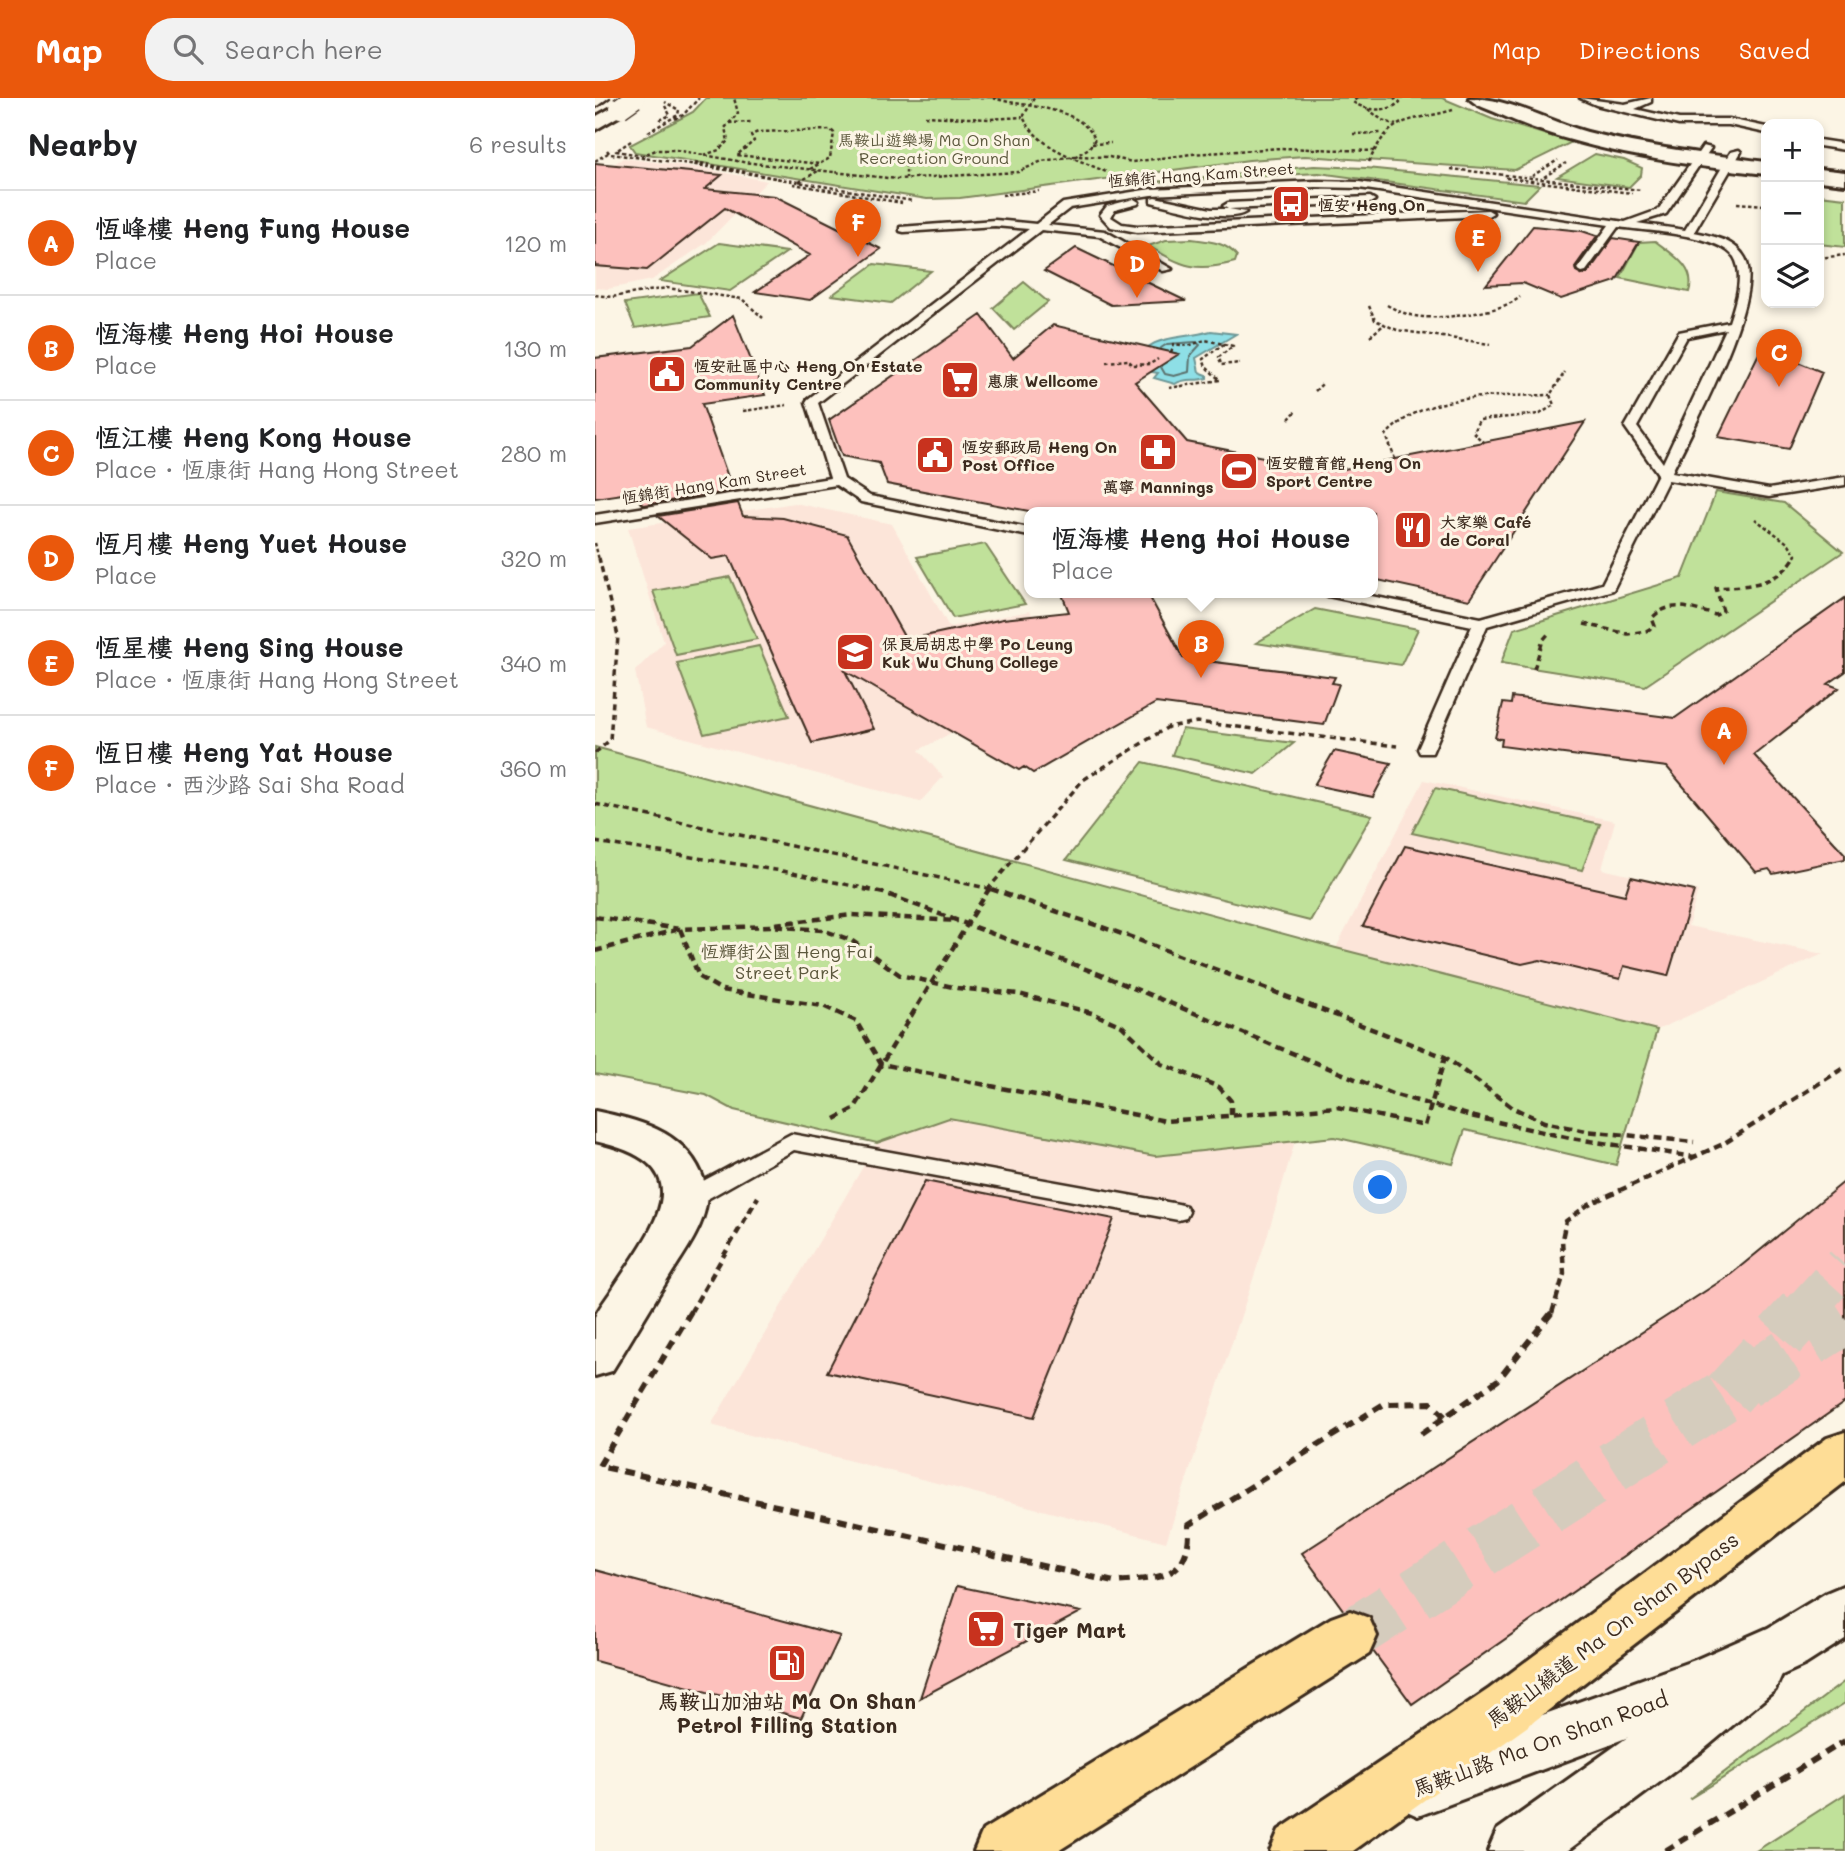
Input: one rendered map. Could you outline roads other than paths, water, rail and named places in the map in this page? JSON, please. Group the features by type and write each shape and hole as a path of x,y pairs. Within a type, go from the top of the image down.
{"main road":[{"name":"馬鞍山繞道 Ma On Shan Bypass","path":"1377,1802 1546,1681 1845,1452"},
{"path":"1004,1851 1350,1636"},
{"name":"馬鞍山路 Ma On Shan Road","path":"1300,1851 1377,1802"}],"street":[{"path":"1478,98 1550,126 1633,147 1702,153 1761,166"},
{"path":"1516,98 1608,128 1702,153"},
{"path":"595,125 627,103"},
{"path":"1733,158 1761,156"},
{"path":"1824,163 1845,165"},
{"path":"1824,176 1845,178"},
{"path":"595,1126 643,1139 666,1154 680,1171 685,1201 667,1242 595,1357"},
{"name":"馬鞍山路 Ma On Shan Road","path":"1518,1851 1683,1731 1787,1646 1845,1610"},
{"name":"馬鞍山路 Ma On Shan Road","path":"1377,1802 1705,1682 1787,1646"}],"lane":[{"path":"1584,98 1679,122 1729,122 1761,129"},
{"path":"1608,105 1633,106 1648,99 1679,122"},
{"path":"1824,145 1845,147"},
{"name":"恆錦街 Hang Kam Street","path":"1615,224 1645,219 1662,212 1702,153"},
{"path":"1688,234 1733,158"},
{"name":"恆錦街 Hang Kam Street","path":"595,519 838,481 824,447 812,402 1067,205 1151,192 1347,184 1688,234 1719,242 1739,257 1744,268 1743,285 1734,324 1665,475 1608,587 1481,623 1358,598"},
{"path":"1155,200 1188,208 1228,212 1376,202 1314,194 1155,200 1121,204 1111,208 1105,215 1111,223 1137,229 1528,211"},
{"path":"1400,204 1469,201"},
{"path":"904,229 981,222 1101,233 1167,269"},
{"path":"1583,269 1615,224"},
{"path":"1734,324 1683,334 1631,428 1665,475 1769,493 1845,481"},
{"path":"838,481 866,499 1024,531"},
{"path":"1426,749 1481,623"},
{"path":"685,1201 791,1142 1178,1212"}],"water":[{"path":"1211,331 1236,334 1196,358 1199,372 1207,375 1207,378 1175,384 1154,378 1158,373 1129,368 1138,356 1156,343"}],"tunnel":[{"path":"1802,1313 1845,1265"},
{"path":"1728,1394 1803,1311"},
{"path":"1350,1636 1845,1318"}],"railway":[{"path":"595,109 610,98"}],"place":[{"name":"恆安 Heng On","path":"1291,204"},
{"name":"恆日樓 Heng Yat House","path":"858,257"},
{"name":"恆星樓 Heng Sing House","path":"1478,272"},
{"name":"恆月樓 Heng Yuet House","path":"1137,298"},
{"name":"恆安社區中心 Heng On Estate Community Centre","path":"667,374"},
{"name":"惠康 Wellcome","path":"960,380"},
{"name":"恆江樓 Heng Kong House","path":"1779,387"},
{"name":"萬寧 Mannings","path":"1158,452"},
{"name":"恆安郵政局 Heng On Post Office","path":"935,455"},
{"name":"恆安體育館 Heng On Sport Centre","path":"1239,471"},
{"name":"大家樂 Café de Coral","path":"1413,530"},
{"name":"保良局胡忠中學 Po Leung Kuk Wu Chung College","path":"855,652"},
{"name":"恆海樓 Heng Hoi House","path":"1201,678"},
{"name":"恆峰樓 Heng Fung House","path":"1724,765"},
{"name":"Tiger Mart","path":"986,1629"},
{"name":"馬鞍山加油站 Ma On Shan Petrol Filling Station","path":"787,1663"}],"park label":[{"name":"馬鞍山遊樂場 Ma On Shan Recreation Ground","path":"934,148"},
{"name":"恆輝街公園 Heng Fai Street Park","path":"787,961"}]}
